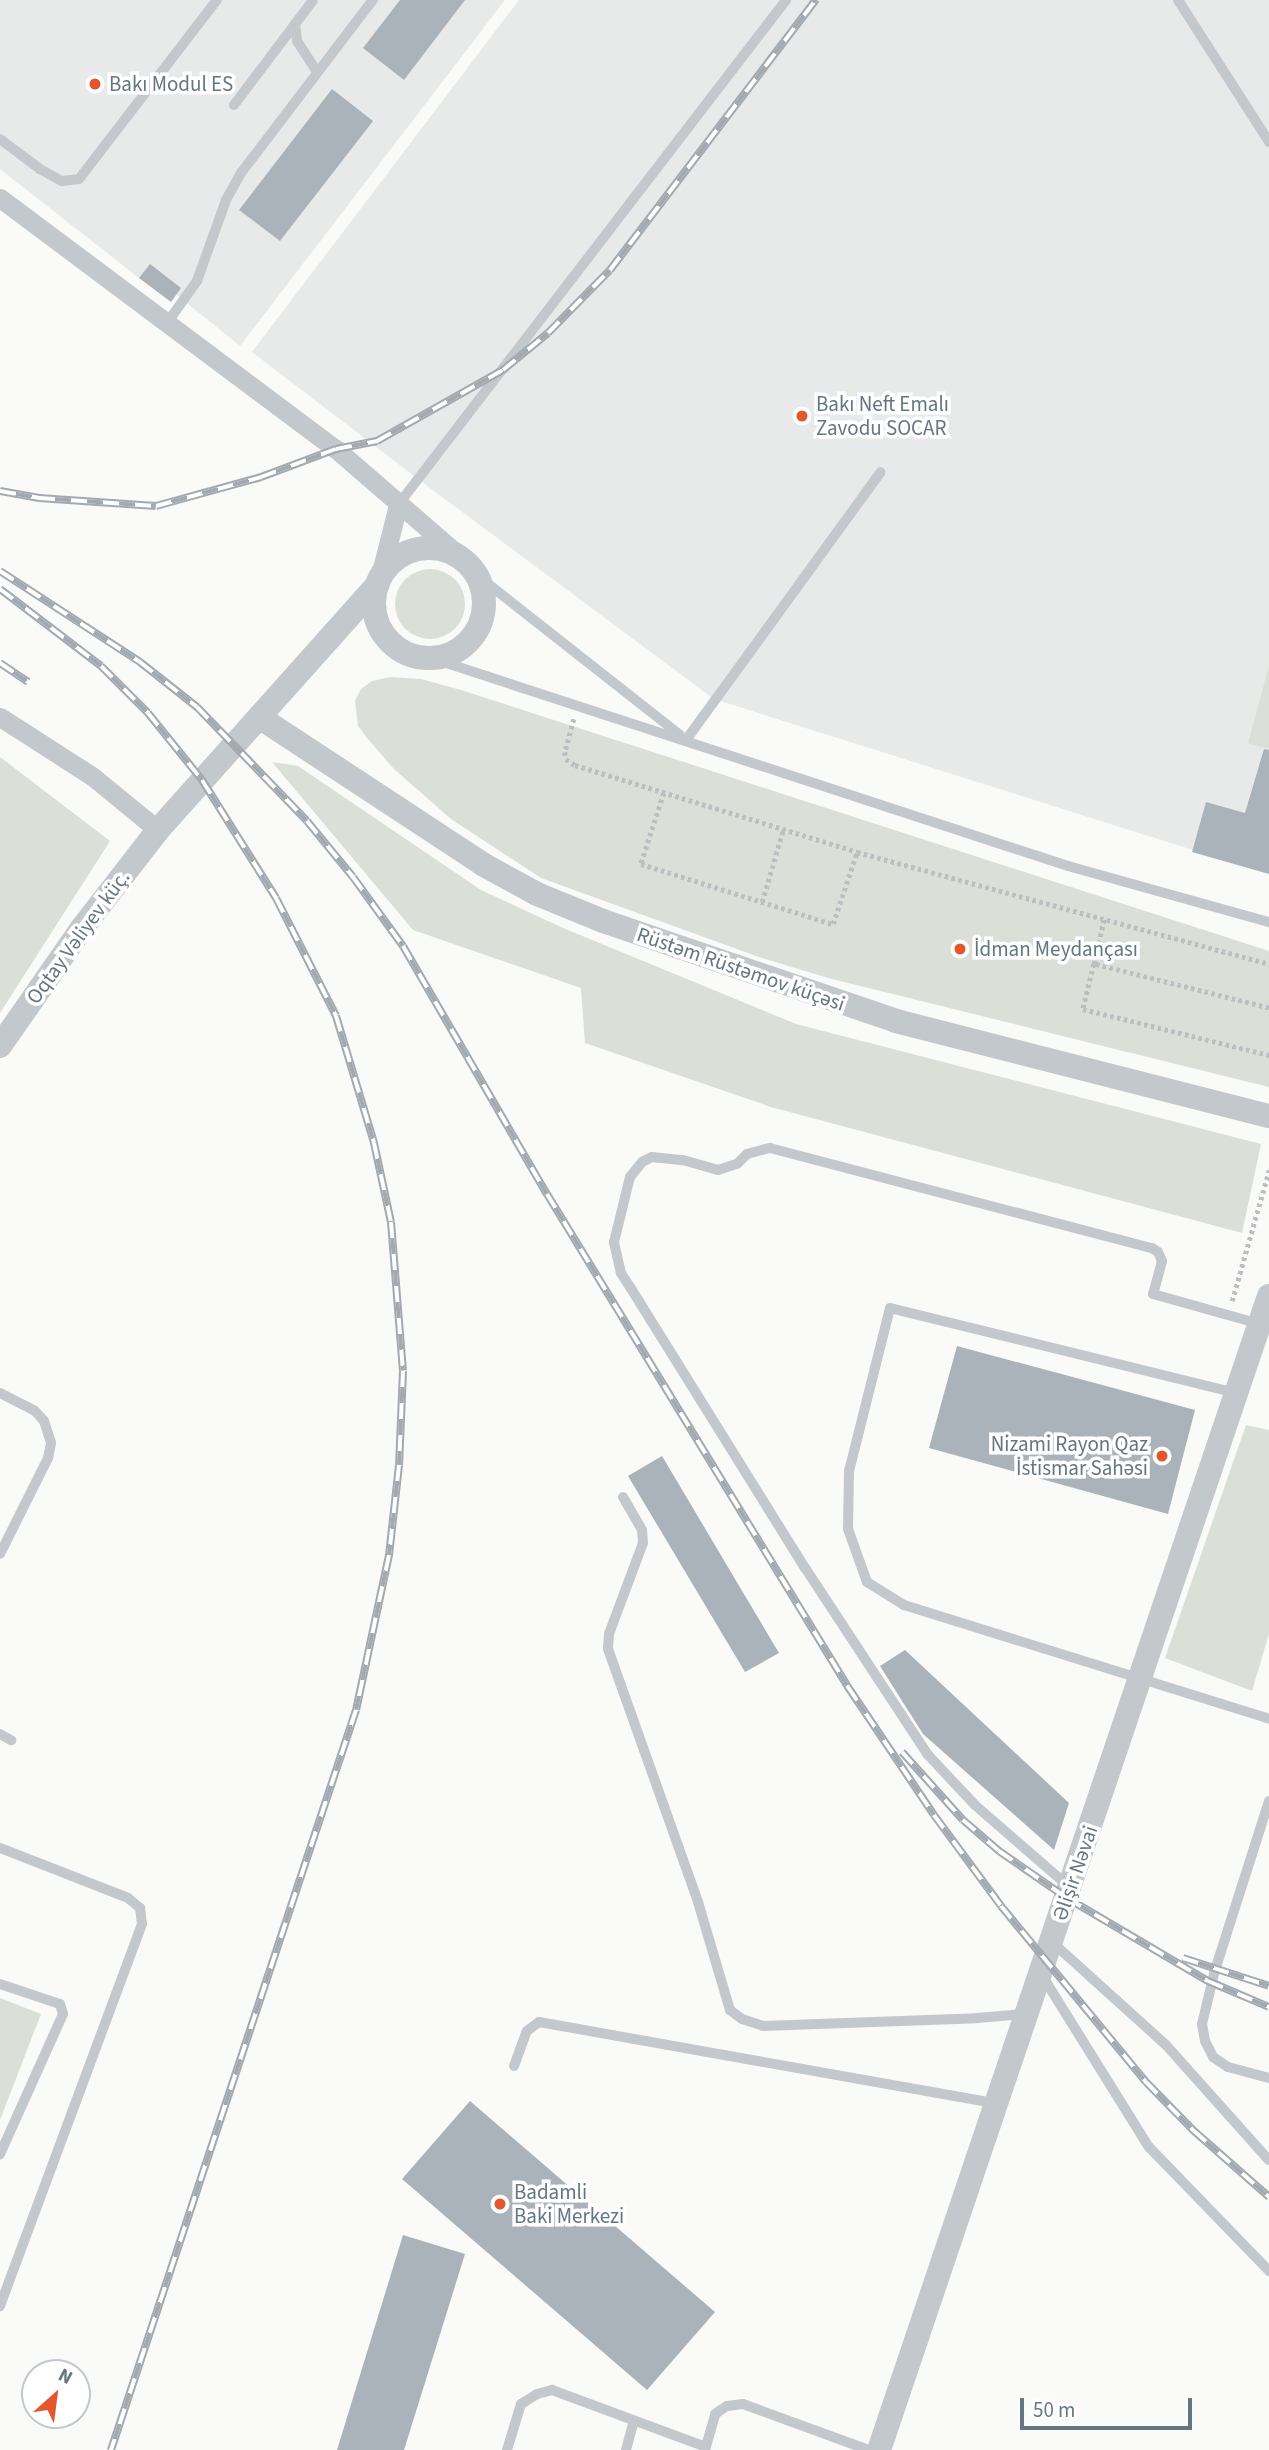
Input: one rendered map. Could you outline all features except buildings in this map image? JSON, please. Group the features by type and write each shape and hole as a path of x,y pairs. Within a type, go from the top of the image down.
{"street":[{"path":"0,198 336,449 471,568 485,597 483,619 472,639 455,653 434,659 412,656 392,645 379,627 374,605 398,505"},
{"path":"378,584 388,566 405,554 425,548 445,550 471,568"},
{"name":"Oqtay Vəliyev küç.","path":"0,1046 82,928 158,830 378,584"},
{"path":"0,717 92,776 158,830"},
{"name":"Rüstəm Rüstəmov küçəsi","path":"259,717 503,876 603,921 884,1017 1269,1116"},
{"name":"Əlişir Nəvai","path":"879,2450 1269,1296"}],"lane":[{"path":"0,139 40,169 62,181 79,178 217,0"},
{"path":"234,105 313,0"},
{"path":"167,323 197,281 226,200 241,173 373,0"},
{"path":"398,505 786,0"},
{"path":"1178,0 1269,142"},
{"path":"295,24 297,41 317,72"},
{"path":"686,740 881,472"},
{"path":"471,568 686,740"},
{"path":"434,659 579,704 1068,866 1269,922"},
{"path":"1070,1887 975,1805 928,1755 621,1273 614,1242 630,1177 642,1162 652,1157 683,1160 718,1170 737,1164 747,1154 770,1148 1152,1248 1158,1252 1162,1261 1153,1294 1259,1324"},
{"path":"1236,1393 890,1308 849,1471 848,1529 867,1582 904,1605 1269,1719"},
{"path":"0,1392 35,1410 44,1421 51,1443 48,1458 0,1554"},
{"path":"623,1497 642,1530 643,1543 609,1634 608,1649 698,1902 730,2010 742,2020 763,2026 977,2018 1028,2013"},
{"path":"0,1734 11,1740"},
{"path":"1269,1801 1215,1970 1202,2024 1205,2041 1213,2057 1228,2067 1269,2078"},
{"path":"0,1848 128,1898 140,1908 142,1924 0,2306"},
{"path":"1052,1941 1166,2045 1269,2160"},
{"path":"1041,1974 1149,2147 1269,2271"},
{"path":"0,1984 60,2004 63,2014 0,2154"},
{"path":"514,2066 527,2031 539,2022 998,2103"},
{"path":"507,2450 521,2404 537,2394 552,2390 706,2448 715,2414 727,2406 743,2404 869,2450"},
{"path":"626,2450 635,2421"}],"path":[{"path":"579,704 565,752 566,759 575,765 857,852 1269,964"},
{"path":"663,793 641,864 833,924 857,852"},
{"path":"762,901 783,830"},
{"path":"1104,919 1083,1009 1269,1055"},
{"path":"1094,964 1269,1008"},
{"path":"1228,1315 1269,1170"}],"shaded area":[{"path":"0,0 505,0 240,346 177,295 139,278 0,169"},
{"name":"Bakı Neft Emalı Zavodu SOCAR","path":"519,0 1269,0 1269,874 714,699 252,352"},
{"path":"430,569 455,579 465,604 455,629 430,639 405,629 395,604 405,579"},
{"path":"1269,666 1269,749 1248,743"},
{"path":"390,677 421,679 461,690 1269,951 1269,1087 828,978 759,957 541,878 451,819 394,769 367,738 358,726 355,701 361,689 372,681"},
{"path":"0,757 110,841 0,1013"},
{"path":"272,762 298,766 481,890 563,928 796,1024 1261,1144 1242,1233 771,1107 585,1043 581,988 413,930"},
{"path":"1246,1425 1269,1430 1269,1634 1252,1691 1165,1658"},
{"path":"0,1998 41,2014 0,2120"}],"railway":[{"path":"0,491 39,498 156,506 261,477 336,449 377,441 503,370 548,333 610,270 816,0"},
{"path":"0,571 140,662 197,707 307,821 353,877 403,946 547,1194 848,1687 934,1815 1001,1906 1146,2082 1194,2131 1269,2197"},
{"path":"0,589 101,666 148,713 202,780 276,898 336,1016 374,1143 391,1222 403,1371 399,1465 389,1555 356,1710 111,2450"},
{"path":"0,663 28,682"},
{"path":"902,1752 963,1820 999,1851 1067,1898 1208,1981 1269,2007"},
{"path":"1183,1958 1269,1986"}],"place":[{"name":"Bakı Modul ES","path":"95,84"},
{"name":"Bakı Neft Emalı Zavodu SOCAR","path":"802,416"},
{"name":"İdman Meydançası","path":"960,949"},
{"name":"Nizami Rayon Qaz İstismar Sahəsi","path":"1162,1456"},
{"name":"Badamli Baki Merkezi","path":"500,2204"}]}
